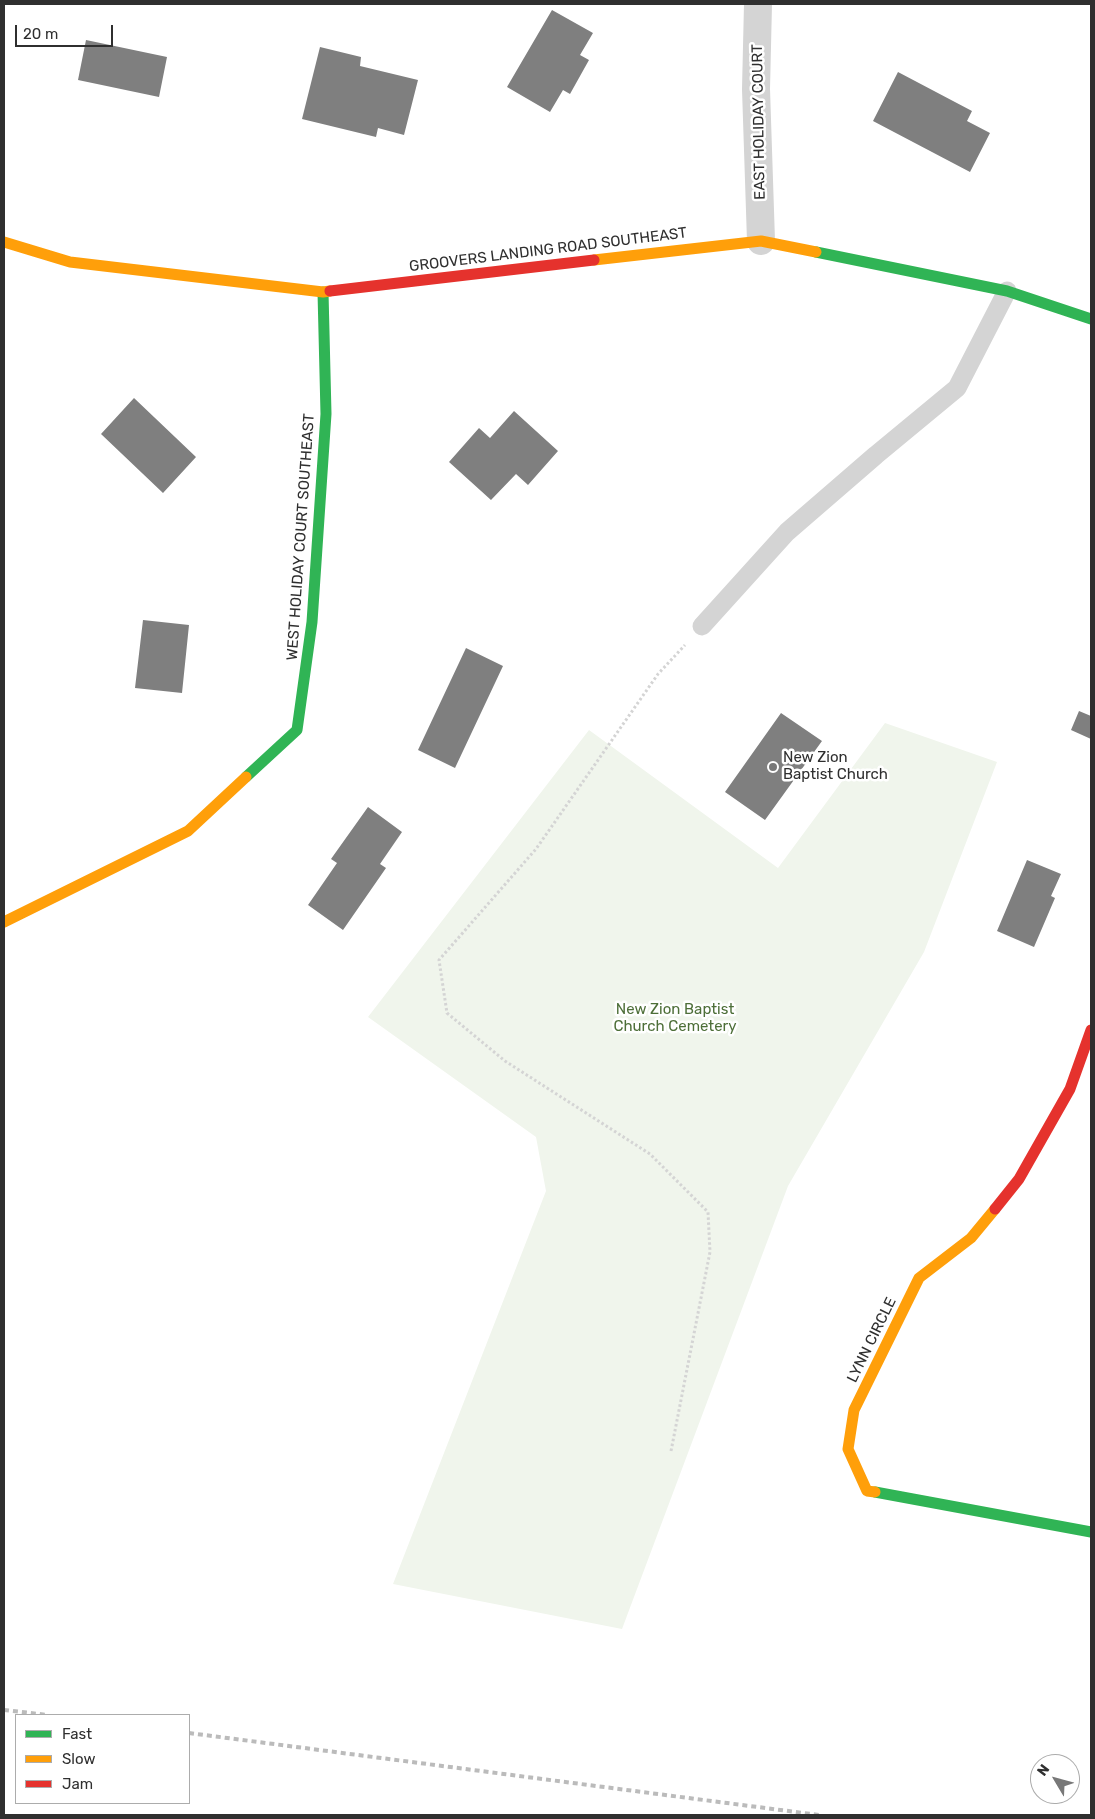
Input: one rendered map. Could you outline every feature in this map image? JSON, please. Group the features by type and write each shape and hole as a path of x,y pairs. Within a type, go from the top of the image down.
{"street":[{"name":"EAST HOLIDAY COURT","path":"758,4 756,89 760,241"},
{"name":"GROOVERS LANDING ROAD SOUTHEAST","path":"4,242 70,262 323,292 760,241 1007,292 1091,319"},
{"name":"WEST HOLIDAY COURT SOUTHEAST","path":"4,922 188,831 297,730 312,622 326,414 323,292"},
{"name":"LYNN CIRCLE","path":"1091,1030 1070,1089 1020,1179 971,1238 919,1278 854,1410 848,1449 866,1491 1091,1532"}],"lane":[{"path":"702,626 787,532 876,454 958,388 1007,292"}],"path":[{"path":"671,1451 710,1252 708,1212 650,1154 505,1061 447,1013 439,960 536,849 658,674 702,626"}],"green space":[{"name":"New Zion Baptist Church Cemetery","path":"885,723 997,762 924,952 788,1186 622,1629 393,1584 546,1191 536,1137 368,1017 589,730 778,868"}],"building":[{"path":"552,10 593,33 580,55 589,60 570,94 563,90 550,112 507,87"},
{"path":"86,40 167,57 159,97 78,80"},
{"path":"320,47 361,57 360,66 418,80 404,135 378,128 376,137 302,119"},
{"path":"898,72 972,111 967,121 990,133 970,172 873,121"},
{"path":"134,398 196,457 163,493 101,434"},
{"path":"514,411 558,451 528,485 516,474 491,500 449,462 479,428 490,438"},
{"path":"143,620 189,625 182,693 135,688"},
{"path":"466,648 503,666 455,768 418,750"},
{"path":"1079,711 1091,716 1091,739 1071,730"},
{"name":"New Zion Baptist Church","path":"781,713 822,741 765,820 725,792"},
{"path":"368,807 402,832 380,864 386,868 343,930 308,905 337,863 331,859"},
{"path":"1027,860 1061,874 1051,896 1055,898 1034,947 997,931"}],"railway":[{"path":"4,1710 39,1714"},
{"path":"190,1733 819,1815"}],"traffic: fast":[{"path":"816,252 1007,291 1091,319"},
{"path":"246,777 297,730 312,622 326,414 323,292"},
{"path":"875,1492 1091,1532"}],"traffic: slow":[{"path":"594,260 761,241 816,252"},
{"path":"4,242 70,262 323,292 330,291"},
{"path":"4,922 188,831 246,777"},
{"path":"875,1492 867,1491 848,1449 854,1410 919,1278 971,1238 995,1209"}],"traffic: jam":[{"path":"330,291 594,260"},
{"path":"995,1209 1019,1179 1070,1089 1091,1030"}],"place":[{"name":"New Zion Baptist Church","path":"773,767"}]}
